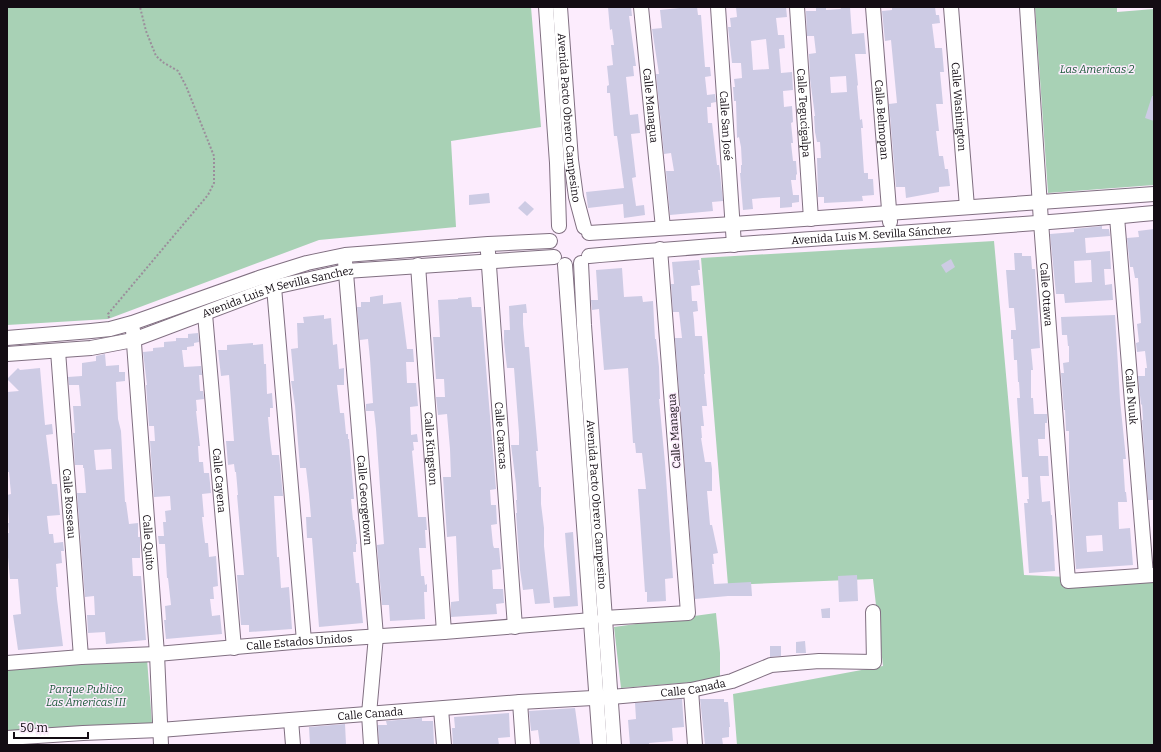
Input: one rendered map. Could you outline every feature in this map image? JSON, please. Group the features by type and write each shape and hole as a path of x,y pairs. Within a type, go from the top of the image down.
{"street":[{"name":"Avenida Pacto Obrero Campesino","path":"546,7 558,173 559,226"},
{"name":"Avenida Pacto Obrero Campesino","path":"560,7 576,197 587,230"},
{"name":"Calle Managua","path":"641,7 663,228"},
{"name":"Calle San José","path":"718,7 734,245"},
{"name":"Calle Tegucigalpa","path":"797,7 811,219"},
{"name":"Calle Belmopan","path":"873,7 891,233"},
{"name":"Calle Washington","path":"951,7 967,207"},
{"name":"Calle Ottawa","path":"1027,7 1041,222 1068,581 1150,575"},
{"path":"558,173 573,171"},
{"name":"Avenida Luis M. Sevilla Sánchez","path":"587,230 624,232 663,228 811,219 1154,194"},
{"name":"Avenida Luis M. Sevilla Sánchez","path":"585,260 660,249 734,245 1154,213"},
{"name":"Calle Nuuk","path":"1117,217 1150,575"},
{"path":"567,223 576,223 587,230 592,240 592,244 585,260 573,266 560,261 550,250 550,242 553,233 559,226 567,223"},
{"name":"Avenida Luis M Sevilla Sanchez","path":"7,338 110,329 132,324 259,278 307,263 344,255 488,244 550,242"},
{"name":"Calle Caracas","path":"488,244 515,627"},
{"name":"Calle Managua","path":"660,249 688,613"},
{"name":"Calle Georgetown","path":"344,255 376,636 369,714 371,745"},
{"name":"Avenida Pacto Obrero Campesino","path":"585,260 585,333 598,619"},
{"name":"Avenida Luis M Sevilla Sanchez","path":"7,354 91,348 133,340 274,287 346,271 488,261 560,261"},
{"name":"Avenida Pacto Obrero Campesino","path":"560,261 598,619 604,697 614,745"},
{"name":"Calle Kingston","path":"418,265 444,632"},
{"path":"274,287 304,641"},
{"name":"Calle Cayena","path":"205,314 234,648"},
{"name":"Calle Quito","path":"132,324 157,654 161,745"},
{"name":"Calle Rosseau","path":"58,351 81,657"},
{"name":"Calle Canada","path":"13,740 84,739 160,730 691,690 732,681 771,665 819,661 874,662 873,612"},
{"name":"Calle Estados Unidos","path":"7,660 157,654 304,641 515,627 598,619 688,613"},
{"path":"691,690 695,745"},
{"name":"Avenida Pacto Obrero Campesino","path":"600,745 604,697"},
{"path":"520,702 523,745"},
{"path":"441,708 444,745"},
{"path":"291,720 293,745"}],"path":[{"path":"110,329 108,314 208,195 214,183 214,156 186,86 178,71 164,63 156,56 146,31 140,7"}],"green space":[{"path":"7,7 531,7 541,127 451,141 456,227 319,240 108,319 7,325"},
{"name":"Las Americas 2","path":"1035,7 1117,7 1117,12 1154,9 1154,185 1048,193"},
{"path":"994,241 1024,575 1154,581 1154,745 737,745 733,694 883,666 873,579 728,585 701,258"},
{"path":"716,613 720,653 720,680 621,688 614,627"},
{"name":"Parque Publico Las Americas III","path":"147,659 152,723 7,733 7,668"}],"building":[{"path":"608,7 631,7 632,16 629,16 636,66 633,66 634,76 626,77 630,115 638,114 640,133 631,134 636,177 632,178 636,206 644,205 645,215 624,218 623,204 588,208 586,192 624,188 617,136 614,136 610,93 607,93 607,86 609,85 607,66 613,65 611,45 614,45 612,29 610,30"},
{"path":"697,7 698,15 701,15 705,67 710,67 711,76 705,77 707,95 715,94 716,102 711,103 711,107 707,107 708,123 712,123 723,201 712,202 713,211 670,215 666,171 674,171 671,153 664,154 656,74 659,74 652,29 662,28 660,10"},
{"path":"736,7 786,7 787,17 776,18 778,35 784,35 785,48 779,49 781,73 792,72 793,90 783,91 784,107 792,106 793,122 791,123 793,143 791,143 793,161 796,161 797,174 796,180 791,180 793,195 799,195 799,202 792,203 792,207 780,208 780,197 763,198 752,199 753,209 743,210 740,173 742,165 741,147 739,137 737,138 736,101 734,101 733,87 735,87 734,79 742,78 741,63 732,63 728,27 731,27 730,18 737,17","holes":["766,39 769,69 753,70 751,41"]},
{"path":"816,7 826,7 826,10 841,9 840,7 850,7 852,34 864,33 866,54 855,54 860,120 862,119 863,128 861,128 864,173 868,173 868,179 873,179 874,195 862,196 863,201 824,203 824,197 818,197 817,158 821,158 820,142 817,142 815,132 815,116 810,79 809,54 816,53 814,36 807,36 806,11 816,11","holes":["846,76 847,92 831,93 830,77"]},
{"path":"892,7 935,7 936,15 939,15 940,23 932,24 935,48 942,48 944,72 940,72 943,104 936,104 939,131 936,131 939,156 943,156 945,169 948,169 950,186 939,187 939,192 906,198 905,187 896,187 889,104 897,103 891,40 885,41 882,11 892,10"},
{"path":"1152,96 1154,96 1154,121 1145,118"},
{"path":"489,193 490,203 469,205 469,195"},
{"path":"525,201 534,209 527,216 518,208"},
{"path":"1102,226 1102,229 1109,229 1110,236 1085,238 1086,253 1110,251 1111,269 1104,269 1105,285 1112,284 1113,300 1065,303 1064,294 1056,294 1050,234 1074,232 1074,229","holes":["1091,260 1092,282 1075,283 1074,261"]},
{"path":"1154,229 1154,500 1148,500 1142,404 1141,405 1138,376 1145,376 1145,368 1147,368 1145,351 1137,352 1136,343 1139,342 1137,324 1141,323 1138,278 1135,278 1133,267 1130,267 1127,238 1139,237 1138,231"},
{"path":"1014,253 1022,253 1022,256 1031,256 1032,269 1035,269 1040,348 1031,349 1033,370 1031,370 1031,398 1033,398 1034,414 1047,414 1047,423 1045,423 1045,439 1038,439 1039,456 1048,456 1049,476 1040,476 1042,502 1050,501 1055,571 1029,573 1024,503 1028,503 1027,499 1029,499 1028,477 1022,477 1017,398 1020,398 1019,382 1017,360 1014,360 1013,339 1011,339 1011,330 1016,330 1014,308 1009,308 1006,270 1015,270"},
{"path":"951,259 955,267 946,273 941,265"},
{"path":"699,260 700,270 698,270 700,285 691,286 692,301 697,301 698,311 693,312 695,336 702,336 705,374 707,406 702,406 704,426 701,426 701,438 705,462 711,462 712,469 712,491 707,491 710,525 712,525 718,553 713,554 714,564 712,564 714,584 751,582 752,596 728,596 695,599 675,338 682,338 679,312 673,312 671,284 674,284 672,262"},
{"path":"622,268 624,297 642,296 643,302 653,301 655,339 659,367 659,399 673,578 665,579 666,601 647,602 647,592 645,592 638,489 646,489 642,453 636,453 635,443 633,443 628,368 604,370 599,309 592,310 591,300 598,300 596,270"},
{"path":"383,295 383,304 401,302 407,349 413,349 414,362 406,362 407,383 416,383 418,406 410,407 411,435 417,434 418,442 413,442 414,450 412,451 418,517 426,517 427,530 425,530 426,548 419,548 421,576 424,576 425,585 427,584 427,592 424,592 425,619 390,621 389,605 382,605 377,545 384,544 376,429 374,411 366,411 366,404 373,403 370,359 368,339 360,340 357,307 361,307 361,302 370,302 370,297"},
{"path":"471,297 472,307 481,307 496,489 490,490 491,505 496,505 497,524 491,525 494,548 499,548 501,569 492,570 493,589 503,589 504,603 496,604 497,614 451,617 451,602 459,601 456,536 447,537 443,477 451,477 450,449 447,414 438,415 436,397 445,397 444,379 436,379 433,337 440,337 438,300"},
{"path":"526,304 527,313 523,313 523,324 525,347 529,347 538,451 536,451 539,487 541,487 544,546 550,603 535,604 533,589 523,590 520,570 516,513 516,484 511,445 519,445 519,433 514,368 507,368 504,342 504,330 510,330 509,306"},
{"path":"324,315 324,319 331,318 333,345 337,344 339,369 344,368 344,385 337,385 340,413 344,413 346,434 348,434 349,439 354,499 351,499 357,544 356,552 353,552 356,583 359,583 363,623 319,627 312,538 307,538 306,517 311,517 309,494 306,468 300,468 295,406 291,381 294,381 291,349 298,348 297,323 304,323 303,317"},
{"path":"1115,315 1120,400 1126,459 1123,459 1127,502 1118,502 1119,529 1130,528 1133,565 1076,569 1069,478 1069,431 1066,431 1061,373 1064,373 1063,363 1069,362 1069,346 1067,335 1062,335 1061,317","holes":["1102,535 1103,551 1087,552 1086,536"]},
{"path":"198,333 199,342 194,343 194,346 187,347 187,350 182,350 184,367 201,366 202,375 199,375 200,391 203,391 204,399 196,400 200,446 198,446 199,462 203,462 204,473 209,473 211,493 202,494 204,517 202,517 205,543 208,543 209,557 216,556 218,586 213,587 214,599 210,599 212,616 220,615 222,634 166,639 164,620 166,620 165,606 171,605 167,578 165,544 159,544 158,536 164,536 163,522 166,522 165,511 171,510 170,496 154,497 150,441 155,441 154,426 149,426 147,385 143,352 153,351 153,348 164,347 164,342 176,341 176,338 188,338 188,334"},
{"path":"253,343 253,345 263,344 264,364 266,364 267,394 272,393 273,408 270,408 270,417 268,417 270,439 272,455 279,455 283,496 274,496 277,557 279,557 281,588 289,587 292,629 249,632 249,625 241,625 237,575 244,575 238,495 234,464 228,465 226,441 234,441 229,375 221,376 218,350 227,350 227,345"},
{"path":"105,354 106,366 119,365 119,372 125,372 125,381 116,382 118,419 121,431 125,502 129,524 138,523 138,537 140,537 140,558 132,558 133,576 141,576 146,640 106,644 105,632 88,633 87,615 95,615 94,596 85,597 77,493 86,493 83,465 75,465 73,433 75,433 73,406 81,406 79,385 69,385 68,377 82,376 82,363 96,361 96,356","holes":["111,449 112,469 96,470 94,450"]},
{"path":"18,368 20,370 40,368 45,425 52,424 53,434 46,435 52,484 57,484 60,515 47,516 49,534 53,534 54,543 63,542 64,551 61,551 62,563 56,564 58,587 56,587 57,599 63,646 18,650 13,615 21,614 18,579 10,579 7,546 9,523 7,495 11,494 9,472 7,472 7,392 19,391 7,379"},
{"path":"573,532 578,606 554,608 553,597 570,596 565,533"},
{"path":"857,575 858,601 839,602 838,576"},
{"path":"830,608 830,618 822,618 821,609"},
{"path":"805,641 806,653 796,653 796,642"},
{"path":"770,646 781,646 781,656 770,657"},
{"path":"682,699 684,727 672,728 673,741 649,743 649,745 630,745 628,720 636,719 635,703"},
{"path":"700,699 724,699 724,702 728,702 730,727 729,737 722,738 723,745 705,745"},
{"path":"575,708 580,744 540,745 538,730 531,731 529,711"},
{"path":"509,713 510,737 498,738 499,745 453,745 452,728 455,728 454,717"},
{"path":"422,718 422,721 433,721 434,745 379,745 378,725 387,725 386,721"},
{"path":"345,724 346,744 310,745 309,727"}]}
